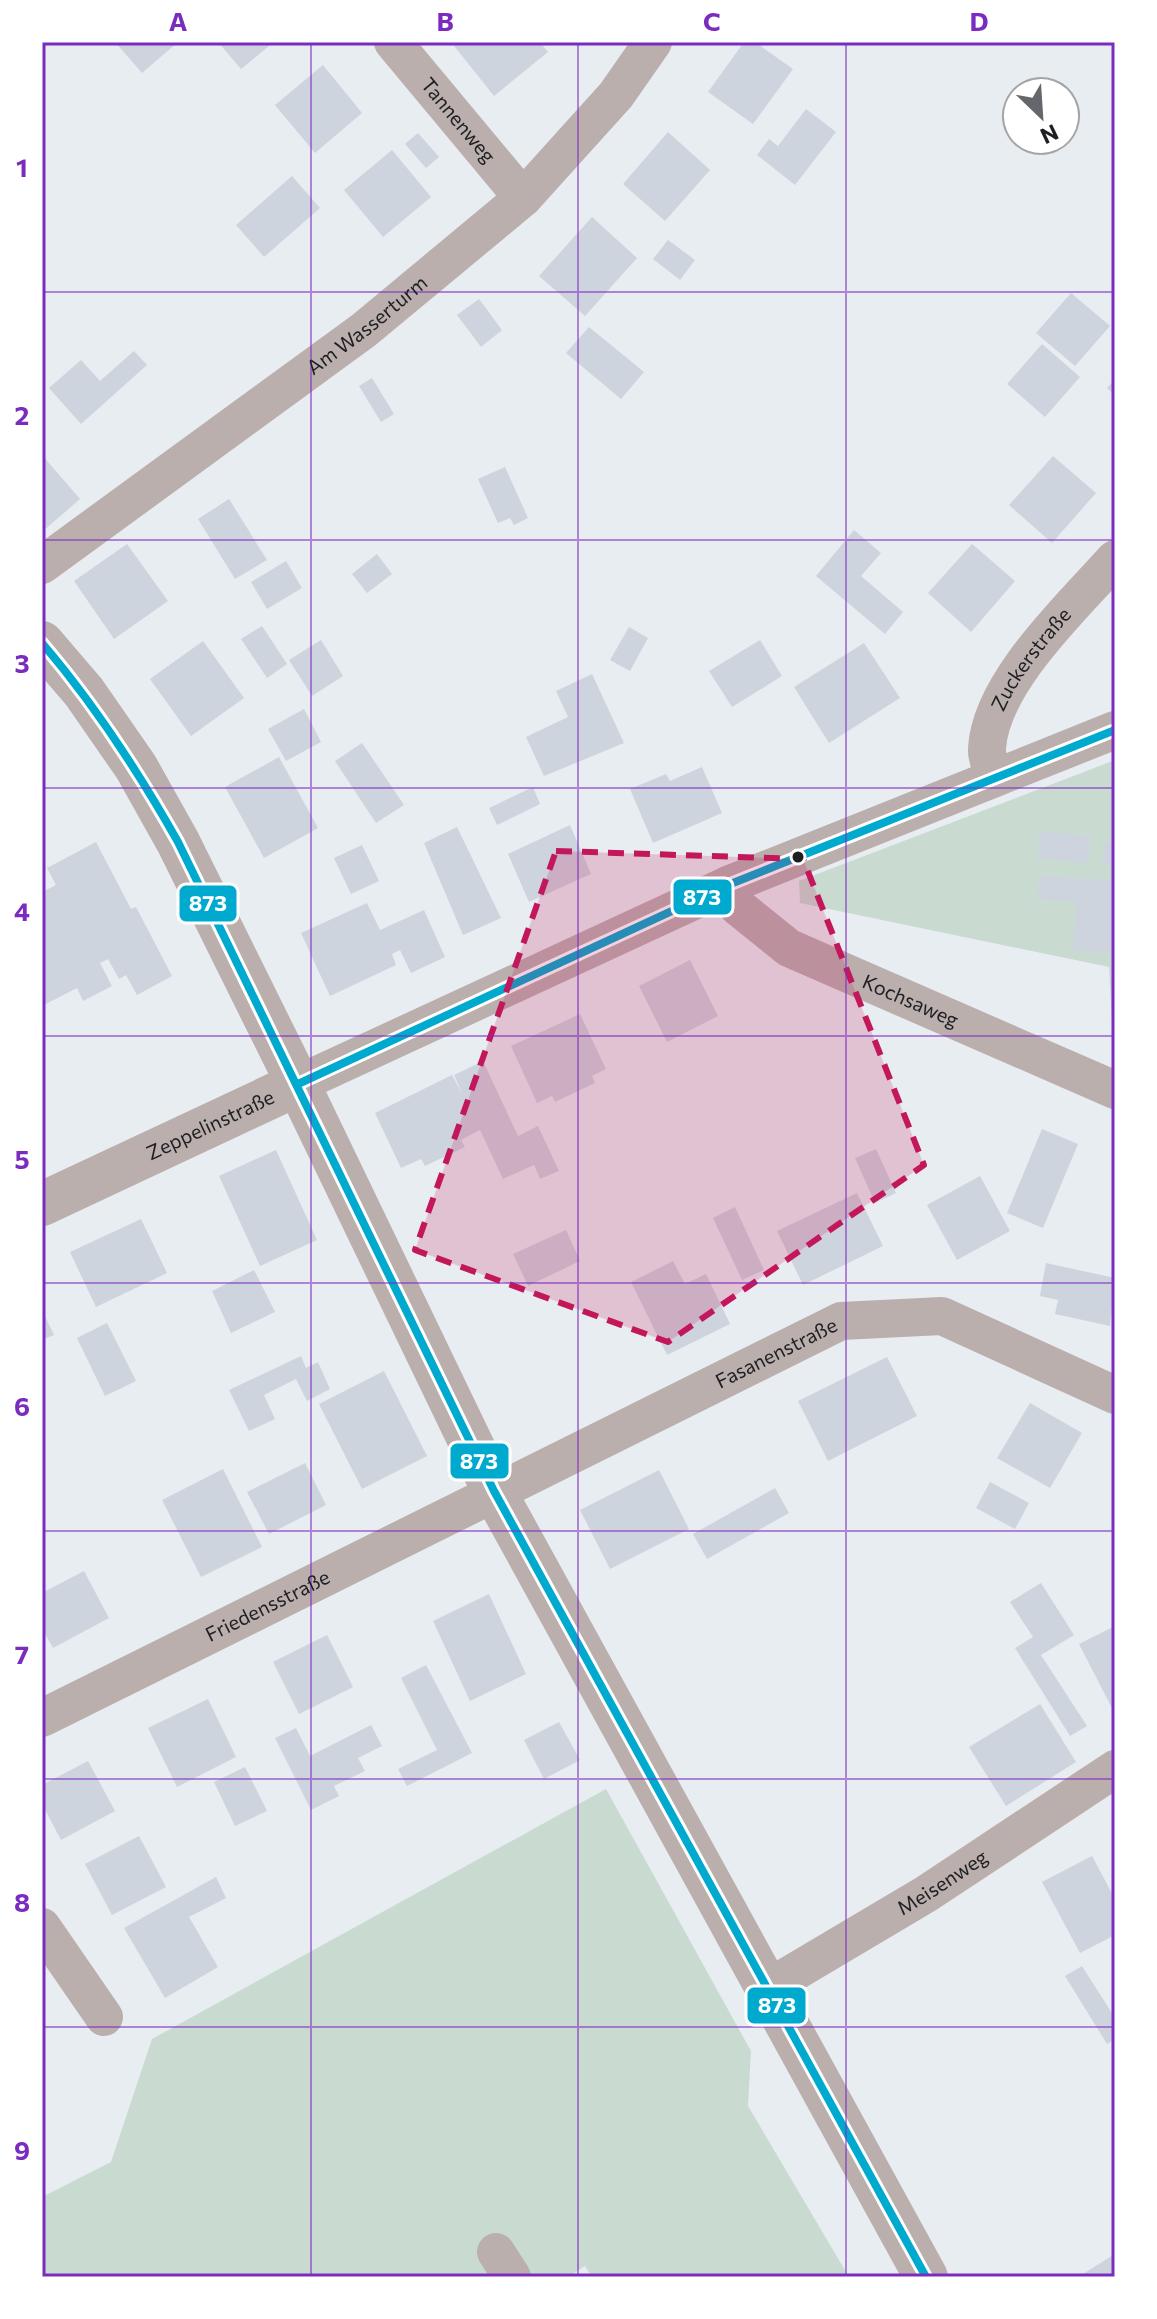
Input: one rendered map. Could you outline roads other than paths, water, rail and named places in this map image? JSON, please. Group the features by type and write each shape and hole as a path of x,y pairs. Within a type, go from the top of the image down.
{"street":[{"name":"Tannenweg","path":"393,42 523,198"},
{"name":"Am Wasserturm","path":"42,565 364,330 523,198 616,95 653,42"},
{"name":"Zuckerstraße","path":"995,778 986,751 999,707 1019,672 1055,626 1115,559"},
{"path":"42,643 84,692 136,767 298,1084 494,1491 926,2277"},
{"name":"Zeppelinstraße","path":"42,1204 728,885 1115,730"},
{"name":"Kochsaweg","path":"728,885 738,907 789,948 1115,1090"},
{"name":"Fasanenstraße","path":"494,1491 841,1321 942,1316 1115,1395"},
{"name":"Friedensstraße","path":"42,1718 494,1491"},
{"name":"Meisenweg","path":"766,1989 926,1894 1115,1769"},
{"path":"42,1927 104,2017"}]}
